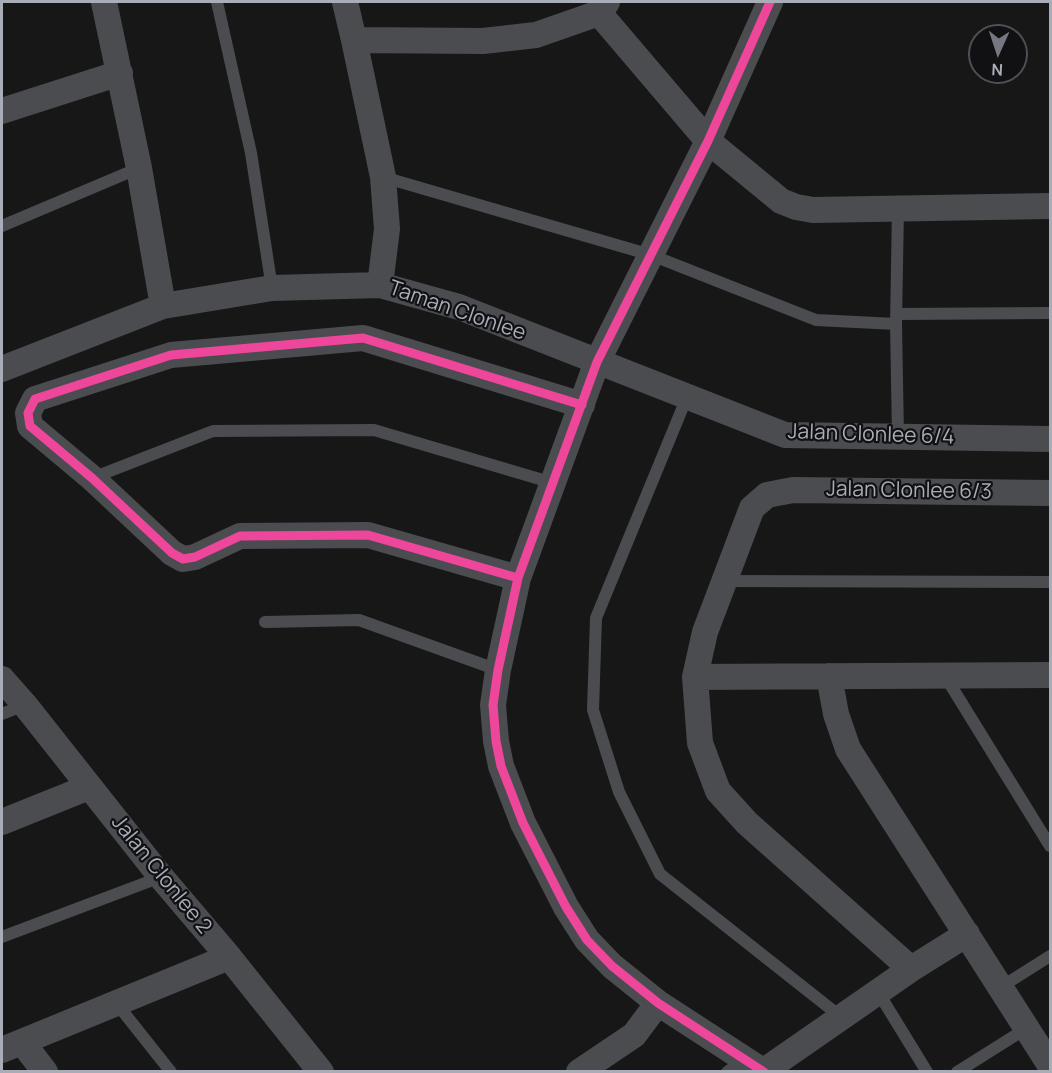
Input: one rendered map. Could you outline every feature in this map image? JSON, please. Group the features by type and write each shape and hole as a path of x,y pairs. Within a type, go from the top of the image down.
{"street":[{"path":"104,2 139,168 163,306"},
{"path":"345,2 383,177 387,229 380,285"},
{"path":"770,2 708,141 597,362 518,578 498,670 493,705 501,766 523,823 566,907 587,940 612,966 658,1003 750,1068 841,1017 967,934"},
{"path":"354,40 483,41 536,35 603,7 708,141 781,201 813,210 1050,206"},
{"path":"2,111 120,73"},
{"name":"Taman Clonlee","path":"2,369 163,306 273,288 380,285 459,307 597,362"},
{"path":"518,578 368,535 240,536 195,557 183,559 172,553 92,478 30,426 28,413 35,399 171,355 363,338 582,405"},
{"name":"Jalan Clonlee 6/4","path":"597,362 785,435 1050,439"},
{"name":"Jalan Clonlee 6/3","path":"723,581 752,508 767,495 793,490 1050,492"},
{"path":"723,581 705,632 695,677 700,743 718,791 747,823 911,969"},
{"path":"695,677 1050,675"},
{"path":"830,676 836,714 848,749 1050,1065"},
{"name":"Jalan Clonlee 2","path":"2,679 321,1071"},
{"path":"2,822 89,787"},
{"path":"12,1046 229,957"},
{"path":"579,1071 634,1035 658,1003"},
{"path":"12,1046 45,1071"}],"lane":[{"path":"217,2 251,153 273,288"},
{"path":"2,226 139,168"},
{"path":"383,177 651,255 816,320 1050,313"},
{"path":"898,208 898,436"},
{"path":"687,397 596,618 593,710 619,792 660,874 841,1017"},
{"path":"92,478 213,431 374,430 553,483"},
{"path":"723,581 1050,582"},
{"path":"265,622 359,620 498,670"},
{"path":"944,675 1050,846"},
{"path":"2,714 25,705"},
{"path":"2,937 161,877"},
{"path":"1001,987 1050,956"},
{"path":"878,992 927,1071"},
{"path":"117,1004 171,1071"},
{"path":"957,1071 1027,1028"}],"cycle path":[{"path":"764,1072 658,1003 612,966 587,940 566,907 523,823 501,766 493,705 498,670 518,578 597,362 708,141 770,2"},
{"path":"518,578 368,535 240,536 195,557 183,559 172,553 92,478 30,426 28,413 35,399 171,355 363,338 582,405"}]}
